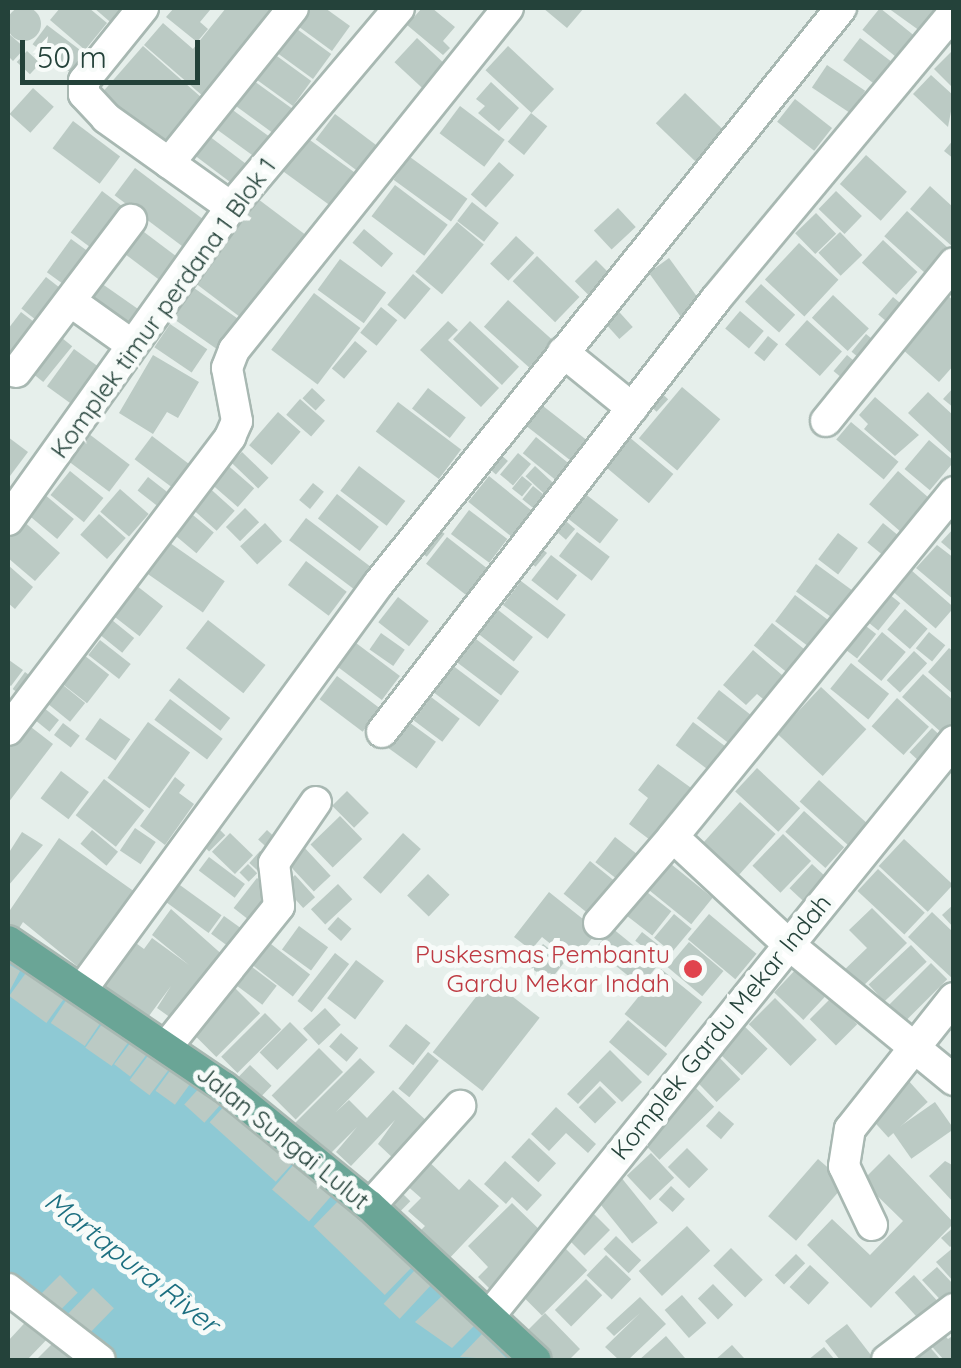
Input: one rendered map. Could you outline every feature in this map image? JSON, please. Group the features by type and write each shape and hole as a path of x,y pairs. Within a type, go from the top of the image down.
{"main road":[{"name":"Jalan Sungai Lulut","path":"8,941 167,1046 370,1206 536,1360"}],"street":[{"path":"144,8 84,81 84,94 106,118 231,207"},
{"path":"169,162 293,8"},
{"name":"Komplek timur perdana 1 Blok 1","path":"8,520 231,207 399,8"},
{"path":"8,730 230,437 237,422 226,368 234,350 508,8"},
{"path":"84,988 379,583 841,8"},
{"path":"382,732 632,408 954,12"},
{"path":"16,372 73,303 131,220"},
{"path":"826,422 954,263"},
{"path":"73,303 132,346"},
{"path":"564,352 632,408"},
{"path":"599,923 954,492"},
{"name":"Komplek Gardu Mekar Indah","path":"490,1315 954,741"},
{"path":"167,1046 280,906 274,863 316,802"},
{"path":"673,837 787,943 954,1080"},
{"path":"872,1225 850,1182 844,1147 850,1129 954,998"},
{"path":"370,1206 460,1106"},
{"path":"8,1290 100,1360"},
{"path":"887,1360 954,1308"}],"water":[{"name":"Martapura River","path":"8,950 257,1123 397,1246 510,1360 107,1360 8,1280"}],"building":[{"path":"24,7 36,12 41,24 36,36 24,41 12,36 7,24 12,12"},
{"path":"60,8 89,8 107,23 85,50 50,20"},
{"path":"94,8 120,8 126,16 116,27"},
{"path":"174,8 210,10 200,22 208,29 197,42 166,17"},
{"path":"226,8 278,8 204,97 144,45 163,23 193,49"},
{"path":"300,8 325,8 350,26 332,51 291,21"},
{"path":"422,8 432,8 455,27 443,41 450,48 443,55 407,25"},
{"path":"543,8 584,8 567,28"},
{"path":"880,8 920,40 902,62 862,30"},
{"path":"888,8 948,8 927,36"},
{"path":"290,24 331,54 313,79 272,49"},
{"path":"47,25 84,53 69,72 33,44"},
{"path":"8,33 25,48 13,61 8,56"},
{"path":"417,38 453,71 430,96 394,62"},
{"path":"860,38 896,65 879,87 843,60"},
{"path":"143,46 202,98 163,143 133,117 124,128 94,102"},
{"path":"508,46 554,89 532,113 485,70"},
{"path":"27,51 40,63 30,74 17,62"},
{"path":"270,51 311,81 293,106 252,76"},
{"path":"951,52 954,54 954,89 934,69"},
{"path":"827,65 865,91 850,113 812,87"},
{"path":"931,75 954,96 948,127 913,94"},
{"path":"250,78 292,109 274,134 232,103"},
{"path":"491,82 519,108 499,131 478,113 485,106 476,99"},
{"path":"33,88 54,107 30,133 10,114"},
{"path":"685,93 730,136 700,166 656,123"},
{"path":"795,99 832,128 814,151 777,122"},
{"path":"460,106 505,140 484,167 440,133"},
{"path":"230,108 269,136 254,156 215,128"},
{"path":"531,113 547,126 524,155 508,142"},
{"path":"335,114 385,152 366,177 316,140"},
{"path":"73,121 120,157 100,184 53,148"},
{"path":"303,135 363,178 339,212 279,168"},
{"path":"209,136 248,165 234,185 195,155"},
{"path":"954,139 954,159 944,151"},
{"path":"866,155 907,192 881,221 840,184"},
{"path":"410,157 467,199 451,221 394,180"},
{"path":"499,162 514,175 486,208 471,194"},
{"path":"135,168 210,225 190,252 115,195"},
{"path":"395,185 448,225 424,256 372,216"},
{"path":"930,186 954,208 954,248 910,209"},
{"path":"102,191 131,213 99,254 71,233"},
{"path":"836,191 862,216 845,234 819,209"},
{"path":"258,199 313,241 250,324 195,283"},
{"path":"472,202 499,223 484,242 457,221"},
{"path":"618,208 636,227 612,250 594,231"},
{"path":"907,211 951,250 928,276 884,236"},
{"path":"816,213 836,234 815,254 795,233"},
{"path":"457,222 484,244 442,294 415,272"},
{"path":"140,229 176,256 158,279 123,252"},
{"path":"364,229 393,253 382,267 352,243"},
{"path":"840,232 862,255 841,276 818,253"},
{"path":"516,236 534,253 508,281 490,264"},
{"path":"71,239 96,257 72,290 47,272"},
{"path":"883,240 917,272 896,295 862,263"},
{"path":"799,243 838,280 804,316 765,280"},
{"path":"537,256 579,297 555,322 513,281"},
{"path":"669,258 701,302 681,316 649,273"},
{"path":"340,259 386,293 364,323 318,290"},
{"path":"596,260 614,278 592,299 575,281"},
{"path":"413,274 431,289 405,319 387,305"},
{"path":"46,277 68,294 43,326 21,309"},
{"path":"98,281 143,313 128,335 83,303"},
{"path":"761,284 795,315 779,333 745,302"},
{"path":"194,288 247,325 226,356 173,318"},
{"path":"314,293 360,328 318,385 271,350"},
{"path":"833,295 869,328 848,351 812,318"},
{"path":"947,295 954,301 954,365 939,382 901,348"},
{"path":"893,297 906,308 891,326 878,315"},
{"path":"508,300 553,341 529,368 484,327"},
{"path":"612,304 633,327 619,339 599,316"},
{"path":"381,307 397,320 377,346 360,333"},
{"path":"740,311 764,331 749,349 725,329"},
{"path":"21,312 42,328 16,361 8,354 8,329"},
{"path":"807,320 842,351 820,376 785,345"},
{"path":"448,321 458,330 448,340 499,388 481,407 420,350"},
{"path":"470,321 519,367 502,385 453,339"},
{"path":"170,324 207,349 192,372 154,347"},
{"path":"52,330 72,346 43,382 23,366"},
{"path":"866,334 876,342 862,360 852,352"},
{"path":"768,336 778,344 764,361 754,353"},
{"path":"355,341 367,351 344,379 332,369"},
{"path":"74,349 97,366 70,403 47,386"},
{"path":"153,355 199,382 178,418 167,412 153,434 119,413"},
{"path":"847,355 859,365 846,381 834,371"},
{"path":"655,387 668,399 657,412 643,399"},
{"path":"682,387 720,419 677,470 639,438"},
{"path":"954,387 954,408 943,399"},
{"path":"312,388 325,400 316,411 302,398"},
{"path":"428,388 466,418 450,438 412,408"},
{"path":"928,392 954,416 954,456 908,413"},
{"path":"875,397 919,435 895,456 864,429 868,424 859,415"},
{"path":"300,399 325,421 311,436 286,415"},
{"path":"398,402 461,450 439,479 376,432"},
{"path":"543,406 591,444 575,464 527,426"},
{"path":"278,412 301,432 272,465 249,445"},
{"path":"851,422 898,462 884,479 836,440"},
{"path":"622,431 673,474 649,503 598,460"},
{"path":"89,434 130,465 109,492 69,461"},
{"path":"152,436 190,465 173,488 135,459"},
{"path":"8,437 28,452 10,476 8,474"},
{"path":"536,437 576,469 562,485 523,453"},
{"path":"929,440 954,461 930,490 905,469"},
{"path":"242,452 269,478 258,488 232,463"},
{"path":"499,453 508,461 496,474 487,466"},
{"path":"518,453 531,464 513,485 500,474"},
{"path":"224,462 254,488 238,507 208,481"},
{"path":"359,466 405,501 387,526 340,491"},
{"path":"535,466 560,489 550,499 525,476"},
{"path":"70,471 103,498 84,522 50,495"},
{"path":"898,471 933,501 904,534 869,504"},
{"path":"489,476 533,512 513,538 468,502"},
{"path":"522,476 532,484 522,497 512,488"},
{"path":"148,477 167,492 156,505 138,490"},
{"path":"313,483 324,492 310,509 299,500"},
{"path":"205,484 235,511 217,531 187,504"},
{"path":"533,486 550,500 539,513 522,499"},
{"path":"120,489 149,514 129,537 100,512"},
{"path":"579,489 618,520 600,543 561,513"},
{"path":"44,494 74,519 57,539 27,514"},
{"path":"337,494 379,527 360,551 318,518"},
{"path":"245,508 259,522 240,541 226,527"},
{"path":"187,510 214,532 196,553 170,531"},
{"path":"469,510 507,539 489,563 451,534"},
{"path":"99,514 126,538 107,559 80,535"},
{"path":"560,516 575,529 566,540 551,527"},
{"path":"306,518 372,568 355,590 289,540"},
{"path":"22,520 60,553 35,581 8,558 8,536"},
{"path":"265,523 282,541 257,564 240,546"},
{"path":"883,523 898,535 882,554 867,542"},
{"path":"432,524 445,534 427,557 414,547"},
{"path":"954,528 954,553 941,542"},
{"path":"577,532 610,557 592,581 559,556"},
{"path":"838,533 858,548 838,574 818,559"},
{"path":"160,536 225,581 203,612 138,567"},
{"path":"447,537 490,570 469,597 426,564"},
{"path":"534,542 547,553 535,567 522,556"},
{"path":"937,545 954,558 954,600 916,568"},
{"path":"551,555 577,575 557,601 531,580"},
{"path":"306,561 347,592 329,616 288,585"},
{"path":"816,564 855,592 835,620 796,592"},
{"path":"8,565 33,587 15,609 8,603"},
{"path":"911,570 954,607 936,629 893,591"},
{"path":"521,581 566,615 548,639 503,605"},
{"path":"137,586 163,606 140,636 114,616"},
{"path":"884,590 900,603 878,630 862,617"},
{"path":"795,595 833,624 813,650 775,621"},
{"path":"398,597 429,621 409,646 378,622"},
{"path":"488,602 533,637 514,662 469,626"},
{"path":"905,609 928,629 910,649 887,629"},
{"path":"107,616 134,638 122,653 95,631"},
{"path":"208,620 266,665 243,693 186,648"},
{"path":"772,623 808,652 789,674 754,646"},
{"path":"862,623 876,634 857,659 843,647"},
{"path":"882,632 906,652 881,681 858,661"},
{"path":"929,632 945,645 932,662 916,648"},
{"path":"381,633 405,650 393,666 370,649"},
{"path":"468,633 519,672 501,695 450,657"},
{"path":"100,640 131,664 119,679 88,655"},
{"path":"356,643 400,676 382,700 338,667"},
{"path":"949,648 954,652 954,695 928,672"},
{"path":"753,650 789,681 769,704 757,694 746,705 723,685"},
{"path":"914,651 927,663 900,693 887,680"},
{"path":"80,652 109,675 87,703 58,680"},
{"path":"9,660 23,670 11,686 8,684"},
{"path":"851,663 889,694 868,719 830,689"},
{"path":"452,665 499,701 479,727 432,691"},
{"path":"25,672 40,683 28,700 13,689"},
{"path":"923,674 954,701 954,721 942,733 902,697"},
{"path":"337,676 380,708 363,732 320,699"},
{"path":"179,678 230,718 220,731 169,691"},
{"path":"58,681 85,703 70,722 43,700"},
{"path":"821,687 866,729 823,776 777,734"},
{"path":"719,690 759,721 737,750 697,718"},
{"path":"431,697 460,719 442,742 414,720"},
{"path":"897,698 929,727 904,755 872,726"},
{"path":"170,699 223,739 207,759 154,720"},
{"path":"38,703 59,720 50,732 29,715"},
{"path":"100,718 130,739 115,761 85,739"},
{"path":"406,720 436,742 417,768 387,747"},
{"path":"148,722 190,753 150,808 107,778"},
{"path":"693,722 728,748 711,772 676,745"},
{"path":"63,723 80,736 71,748 54,735"},
{"path":"27,724 53,744 8,803 8,749"},
{"path":"932,728 947,742 925,766 909,752"},
{"path":"658,764 694,790 654,843 629,824 648,798 638,790"},
{"path":"757,768 800,808 778,832 735,791"},
{"path":"61,771 89,792 68,819 41,798"},
{"path":"175,777 185,785 179,793 194,804 165,845 140,826"},
{"path":"104,779 144,810 116,847 76,815"},
{"path":"819,780 872,828 852,849 800,802"},
{"path":"347,791 369,813 354,828 332,806"},
{"path":"740,802 776,834 736,878 701,846"},
{"path":"804,811 844,847 825,868 785,832"},
{"path":"340,816 362,839 333,867 311,844"},
{"path":"214,824 225,835 209,852 198,840"},
{"path":"135,828 156,842 141,864 120,850"},
{"path":"92,830 118,852 106,866 80,844"},
{"path":"267,830 282,844 273,854 258,840"},
{"path":"22,832 43,845 8,886 8,854"},
{"path":"230,833 253,855 235,874 212,852"},
{"path":"403,833 421,849 381,894 363,878"},
{"path":"783,834 811,861 780,893 752,866"},
{"path":"615,837 638,855 618,880 595,862"},
{"path":"59,838 142,897 88,975 23,922 18,930 8,923 8,913"},
{"path":"904,839 953,885 928,912 879,866"},
{"path":"302,845 331,876 314,891 285,861"},
{"path":"260,851 269,859 258,871 249,863"},
{"path":"209,857 245,884 235,898 199,871"},
{"path":"666,860 713,898 691,924 645,886"},
{"path":"590,861 618,884 592,916 564,894"},
{"path":"248,864 257,873 249,882 240,872"},
{"path":"812,864 830,881 808,905 789,888"},
{"path":"878,869 925,913 904,935 858,891"},
{"path":"428,874 450,895 429,916 407,896"},
{"path":"295,875 315,897 303,908 283,886"},
{"path":"257,878 276,893 253,923 234,908"},
{"path":"173,880 222,915 209,933 160,898"},
{"path":"338,884 352,899 325,925 311,909"},
{"path":"643,889 671,911 652,936 624,913"},
{"path":"549,892 598,931 573,962 542,937 531,950 514,937"},
{"path":"954,904 954,928 942,915"},
{"path":"872,908 907,943 858,991 841,973 867,948 849,930"},
{"path":"171,909 226,958 178,1023 157,1008 171,986 146,1020 96,982 129,938 144,949 152,938 189,965 152,935"},
{"path":"932,912 954,933 954,980 908,937"},
{"path":"674,914 692,929 672,953 654,938"},
{"path":"709,914 756,954 735,979 688,939"},
{"path":"224,916 243,930 230,948 211,934"},
{"path":"338,917 352,929 341,941 328,929"},
{"path":"299,926 328,947 311,971 282,949"},
{"path":"612,928 658,965 641,986 595,949"},
{"path":"642,932 670,954 664,963 635,941"},
{"path":"262,937 310,975 293,997 245,959"},
{"path":"689,942 723,971 702,996 668,967"},
{"path":"543,944 565,961 549,982 527,964"},
{"path":"911,945 927,962 884,1001 869,985"},
{"path":"335,953 349,964 312,1012 297,1001"},
{"path":"356,960 384,981 355,1019 327,998"},
{"path":"931,963 947,979 903,1023 887,1007"},
{"path":"8,964 20,971 8,994"},
{"path":"252,967 277,986 262,1005 238,986"},
{"path":"798,967 827,994 803,1020 774,993"},
{"path":"661,969 702,1002 666,1047 624,1014"},
{"path":"28,970 65,997 46,1023 9,996"},
{"path":"490,979 540,1018 482,1091 433,1052"},
{"path":"234,987 260,1013 216,1057 190,1031"},
{"path":"775,998 817,1040 791,1066 749,1024"},
{"path":"831,998 857,1024 836,1045 810,1019"},
{"path":"67,999 101,1022 85,1046 51,1023"},
{"path":"325,1008 341,1025 319,1045 303,1028"},
{"path":"265,1013 281,1029 237,1073 221,1057"},
{"path":"628,1020 667,1054 648,1076 609,1042"},
{"path":"290,1022 308,1040 277,1070 260,1052"},
{"path":"741,1023 768,1049 742,1075 715,1050"},
{"path":"102,1024 128,1042 112,1066 85,1048"},
{"path":"406,1024 430,1043 413,1065 389,1046"},
{"path":"341,1033 358,1048 347,1062 329,1047"},
{"path":"131,1042 147,1054 130,1076 114,1064"},
{"path":"319,1048 343,1072 296,1119 272,1095"},
{"path":"610,1050 642,1082 622,1102 600,1081 578,1104 567,1094"},
{"path":"428,1052 439,1061 409,1097 398,1089"},
{"path":"150,1053 170,1068 150,1095 130,1080"},
{"path":"716,1054 740,1079 717,1102 692,1077"},
{"path":"360,1058 375,1072 336,1112 349,1100 367,1118 393,1090 429,1123 395,1160 378,1144 395,1120 351,1166 336,1152 357,1127 325,1159 294,1124"},
{"path":"250,1065 272,1086 259,1099 237,1078"},
{"path":"172,1068 191,1082 175,1105 156,1091"},
{"path":"907,1079 928,1102 888,1138 868,1114"},
{"path":"201,1086 221,1104 204,1123 184,1105"},
{"path":"600,1086 616,1102 595,1123 579,1107"},
{"path":"694,1086 714,1107 659,1160 639,1139"},
{"path":"935,1102 954,1129 911,1159 892,1132"},
{"path":"227,1103 293,1163 276,1182 210,1122"},
{"path":"556,1107 596,1144 588,1153 566,1133 549,1151 531,1134"},
{"path":"719,1111 734,1124 721,1139 706,1126"},
{"path":"529,1138 556,1163 538,1182 511,1157"},
{"path":"687,1148 708,1169 689,1188 668,1167"},
{"path":"651,1153 674,1178 650,1200 627,1176"},
{"path":"889,1154 954,1223 871,1308 807,1245 832,1219 870,1255 903,1221 862,1181"},
{"path":"426,1159 459,1190 469,1179 499,1206 445,1263 416,1235 425,1226 408,1211 421,1198 404,1183"},
{"path":"818,1159 846,1183 796,1241 768,1216"},
{"path":"505,1161 542,1195 527,1211 512,1197 506,1204 484,1184"},
{"path":"945,1161 954,1166 954,1203 929,1176"},
{"path":"295,1163 332,1195 309,1222 272,1189"},
{"path":"620,1176 658,1223 632,1243 594,1197"},
{"path":"671,1186 685,1199 673,1212 659,1199"},
{"path":"399,1190 410,1201 395,1216 384,1205"},
{"path":"340,1199 411,1268 385,1295 314,1226"},
{"path":"512,1203 546,1236 491,1290 478,1277 488,1267 468,1246"},
{"path":"593,1213 610,1230 585,1255 568,1238"},
{"path":"687,1226 710,1251 662,1296 639,1271"},
{"path":"954,1227 954,1244 950,1247 941,1238"},
{"path":"616,1236 641,1260 629,1273 603,1249"},
{"path":"561,1244 587,1270 542,1315 516,1289"},
{"path":"954,1247 954,1282 936,1262"},
{"path":"731,1248 763,1280 745,1297 713,1266"},
{"path":"796,1254 805,1263 784,1284 775,1275"},
{"path":"606,1255 631,1279 612,1299 587,1275"},
{"path":"810,1265 829,1283 809,1305 790,1287"},
{"path":"937,1267 954,1285 948,1308 922,1280"},
{"path":"415,1270 431,1285 400,1319 384,1304"},
{"path":"60,1275 78,1293 53,1317 35,1300"},
{"path":"914,1275 943,1307 923,1324 895,1292"},
{"path":"586,1279 602,1295 571,1326 555,1310"},
{"path":"713,1284 733,1305 718,1319 698,1299"},
{"path":"93,1288 114,1308 83,1341 62,1320"},
{"path":"443,1295 476,1324 452,1348 415,1322"},
{"path":"682,1295 706,1323 689,1338 665,1310"},
{"path":"640,1297 666,1324 628,1360 619,1360 605,1347 640,1313 614,1336 606,1328"},
{"path":"545,1313 580,1349 569,1360 550,1360 524,1334"},
{"path":"33,1314 53,1333 27,1360 8,1360 8,1341"},
{"path":"847,1324 874,1359 840,1360 825,1341"},
{"path":"939,1329 948,1339 954,1335 954,1360 944,1360 926,1340"},
{"path":"482,1334 508,1360 460,1357"},
{"path":"60,1336 75,1351 66,1360 36,1360"},
{"path":"666,1336 685,1358 639,1360"},
{"path":"732,1345 744,1358 715,1360"},
{"path":"928,1345 941,1360 909,1360"},
{"path":"824,1347 835,1360 808,1360"}],"place":[{"name":"Puskesmas Pembantu Gardu Mekar Indah","path":"693,969"}]}
